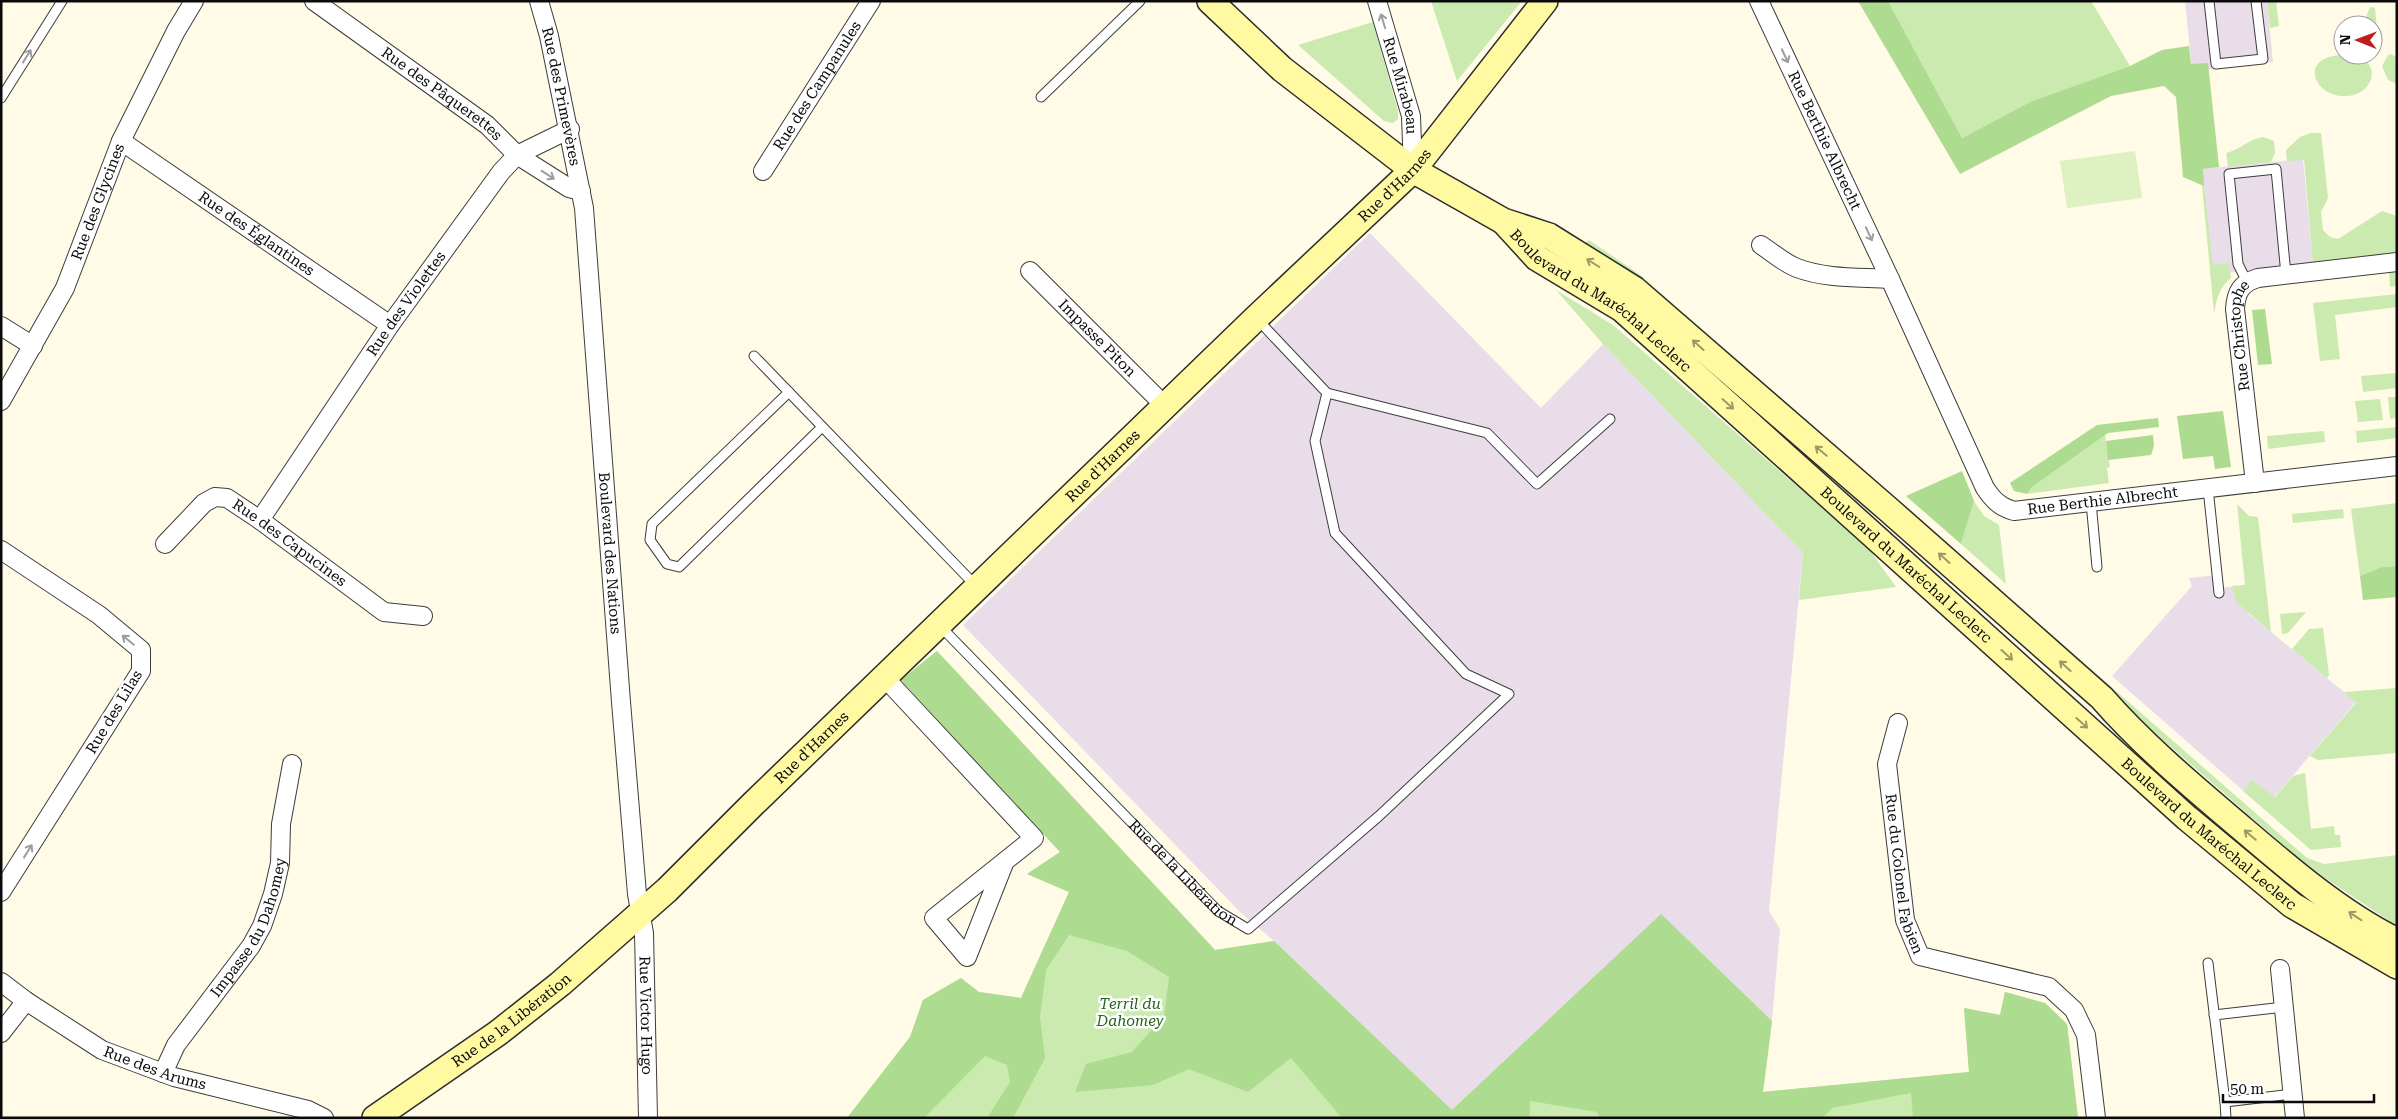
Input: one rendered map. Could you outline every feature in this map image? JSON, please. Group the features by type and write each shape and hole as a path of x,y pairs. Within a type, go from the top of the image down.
{"main road":[{"path":"1210,1 1282,69 1413,170 1503,221"},
{"name":"Rue d'Harnes","path":"640,915 1164,406 1413,170 1545,1"},
{"name":"Boulevard du Maréchal Leclerc","path":"1503,221 1537,258 1622,309 2187,818 2292,905 2397,966"},
{"name":"Boulevard du Maréchal Leclerc","path":"1503,221 1549,236 1634,289 1745,387 1890,510 2102,698 2122,721 2212,803 2287,867 2336,903 2397,941"},
{"name":"Rue de la Libération","path":"375,1118 498,1033 560,984 640,915"},
{"path":"2341,935 2355,959 2397,984"}],"street":[{"name":"Rue des Glycines","path":"1,401 65,288 121,141 176,31 194,1"},
{"name":"Rue des Pâquerettes","path":"314,1 487,125 516,155"},
{"name":"Rue des Campanules","path":"763,171 871,1"},
{"name":"Rue Mirabeau","path":"1377,1 1411,116 1413,170"},
{"name":"Rue Berthie Albrecht","path":"1759,1 1890,279 1985,488 2003,508 2014,511 2397,466"},
{"name":"Rue des Primevères","path":"542,2 570,129 581,191"},
{"path":"516,155 570,129"},
{"name":"Rue des Églantines","path":"121,141 390,325"},
{"path":"516,155 569,188 581,191"},
{"name":"Rue des Violettes","path":"260,520 390,325 501,172 516,155"},
{"name":"Boulevard des Nations","path":"581,191 640,915"},
{"path":"1761,245 1782,261 1820,274 1890,279"},
{"name":"Rue Christophe","path":"2255,483 2235,309 2236,298 2241,287 2247,282 2258,278 2397,262"},
{"name":"Impasse Piton","path":"1030,271 1164,406"},
{"path":"1,326 33,346"},
{"name":"Rue des Capucines","path":"165,544 204,503 215,497 227,498 260,520 384,612 423,616"},
{"name":"Rue des Lilas","path":"1,550 98,616 141,650 142,671 1,892"},
{"path":"884,677 1034,838 1005,861 934,918 967,957 1005,861"},
{"name":"Rue du Colonel Fabien","path":"1898,723 1887,764 1905,920 1920,956 2042,985 2056,992 2074,1010 2086,1035 2096,1118"},
{"name":"Impasse du Dahomey","path":"163,1073 176,1045 252,946 262,926 280,863 281,824 292,764"},
{"name":"Rue Victor Hugo","path":"640,915 644,933 648,1118"},
{"path":"2280,969 2295,1118"},
{"name":"Rue des Arums","path":"1,982 26,1001 102,1050 163,1073 308,1110 324,1118"},
{"path":"1,1033 26,1001"}],"lane":[{"path":"1,98 62,1"},
{"path":"1041,96 1140,1"},
{"path":"2209,1 2216,64 2263,58 2256,1"},
{"path":"2247,282 2238,264 2229,174 2276,169 2286,275"},
{"path":"1256,318 1327,392 1487,433 1537,484 1610,420"},
{"path":"754,356 978,588"},
{"path":"789,392 652,524 650,540 667,564 679,567 822,427"},
{"name":"Rue de la Libération","path":"938,625 1218,911 1248,929 1379,816 1509,694 1466,674 1335,533 1315,442 1327,392"},
{"path":"2208,488 2219,593"},
{"path":"2090,502 2097,567"},
{"path":"2208,962 2226,1118"},
{"path":"2214,1016 2284,1007"},
{"path":"2225,1102 2293,1094"}],"shaded area":[{"path":"2185,1 2267,1 2273,62 2192,71"},
{"path":"2303,159 2313,263 2211,275 2201,169"},
{"path":"1370,233 1541,408 1603,344 1803,553 1769,911 1780,929 1772,1021 1660,915 1452,1110 1274,941 1241,913 963,625"},
{"path":"2217,575 2219,588 2245,585 2248,613 2356,702 2264,809 2112,676 2192,586 2189,578"}],"green space":[{"path":"1431,1 1522,1 1457,81"},
{"path":"1858,1 1888,1 1962,138 2032,101 2130,66 2162,50 2189,46 2191,64 2208,63 2219,167 2203,169 2204,186 2183,177 2176,97 2164,86 2111,96 1960,174"},
{"path":"1888,1 2091,1 2130,66 2032,101 1962,138"},
{"path":"2267,1 2276,1 2279,26 2270,28"},
{"path":"2370,7 2375,8 2376,15 2367,15"},
{"path":"1373,22 1398,111 1398,119 1393,123 1384,121 1298,45"},
{"path":"2391,54 2397,58 2397,84 2388,80 2382,66 2388,55"},
{"path":"2333,56 2333,65 2369,65 2372,75 2370,83 2356,94 2346,96 2335,95 2326,91 2315,77 2315,69 2320,62"},
{"path":"2311,133 2321,133 2328,198 2321,212 2323,230 2330,237 2338,239 2382,211 2397,216 2397,253 2313,263 2304,160 2287,161 2286,150 2300,137"},
{"path":"2263,137 2274,141 2275,153 2271,162 2228,167 2226,153"},
{"path":"2135,151 2142,198 2067,208 2060,161"},
{"path":"2202,186 2204,186 2213,265 2229,263 2231,278 2219,294 2214,313"},
{"path":"1589,240 1639,274 2307,858 2324,864 2397,855 2397,926 2307,866 2050,641 1583,244"},
{"path":"2397,271 2397,286 2390,287 2389,272"},
{"path":"1556,290 1613,325 1869,549 1896,587 1799,600 1803,553 1603,344"},
{"path":"2397,294 2397,307 2335,315 2340,359 2320,361 2313,303"},
{"path":"2265,309 2272,364 2258,365 2252,310"},
{"path":"2397,373 2397,388 2363,392 2361,376"},
{"path":"2388,397 2397,397 2397,418 2390,419"},
{"path":"2380,399 2383,420 2358,422 2355,401"},
{"path":"2223,411 2231,467 2215,469 2213,456 2183,459 2177,416"},
{"path":"2158,418 2159,427 2108,433 2032,487 2027,494 2014,491 2010,483 2097,425"},
{"path":"2397,427 2397,438 2357,443 2356,431"},
{"path":"2324,431 2325,442 2268,449 2267,436"},
{"path":"2105,435 2110,467 2107,468 2109,483 2027,494 2032,487"},
{"path":"2153,435 2154,446 2151,455 2108,460 2106,441"},
{"path":"1962,471 1974,501 1961,544 1906,496"},
{"path":"1974,501 1984,516 1999,525 2006,584 1961,544"},
{"path":"2397,503 2397,566 2382,567 2360,576 2351,509"},
{"path":"2237,504 2249,516 2258,517 2271,632 2236,602 2232,586 2245,585"},
{"path":"2343,509 2344,518 2293,523 2292,514"},
{"path":"2397,566 2397,597 2363,600 2360,576 2382,567"},
{"path":"2306,612 2288,633 2282,634 2280,614"},
{"path":"2323,628 2329,675 2327,678 2292,649 2309,629"},
{"name":"Terril du Dahomey","path":"937,651 1215,950 1274,941 1452,1110 1661,914 1772,1021 1763,1092 1969,1072 1964,1008 2000,1015 2005,992 2045,1003 2067,1024 2078,1118 847,1118 910,1037 923,1000 961,978 979,992 1021,998 1069,892 1027,874 1060,852 901,680"},
{"name":"Terril du Dahomey","path":"937,651 1215,950 1274,941 1452,1110 1661,914 1772,1021 1763,1092 1969,1072 1964,1008 2000,1015 2005,992 2045,1003 2067,1024 2078,1118 1913,1118 1911,1093 1832,1108 1823,1118 1600,1118 1597,1112 1530,1101 1530,1118 1342,1118 1291,1058 1248,1092 1189,1069 1153,1085 1075,1092 1086,1064 1132,1052 1164,1016 1169,977 1127,951 1069,935 1046,970 1040,1017 1045,1058 1013,1118 987,1118 1010,1082 1007,1065 985,1056 924,1118 847,1118 910,1037 923,1000 961,978 979,992 1021,998 1069,892 1027,874 1060,852 901,680"},
{"path":"2397,688 2397,753 2318,760 2310,756 2356,703 2344,692"},
{"path":"2305,773 2311,829 2334,826 2335,835 2340,835 2341,847 2311,850 2243,791 2252,780 2275,797 2293,776"}]}
